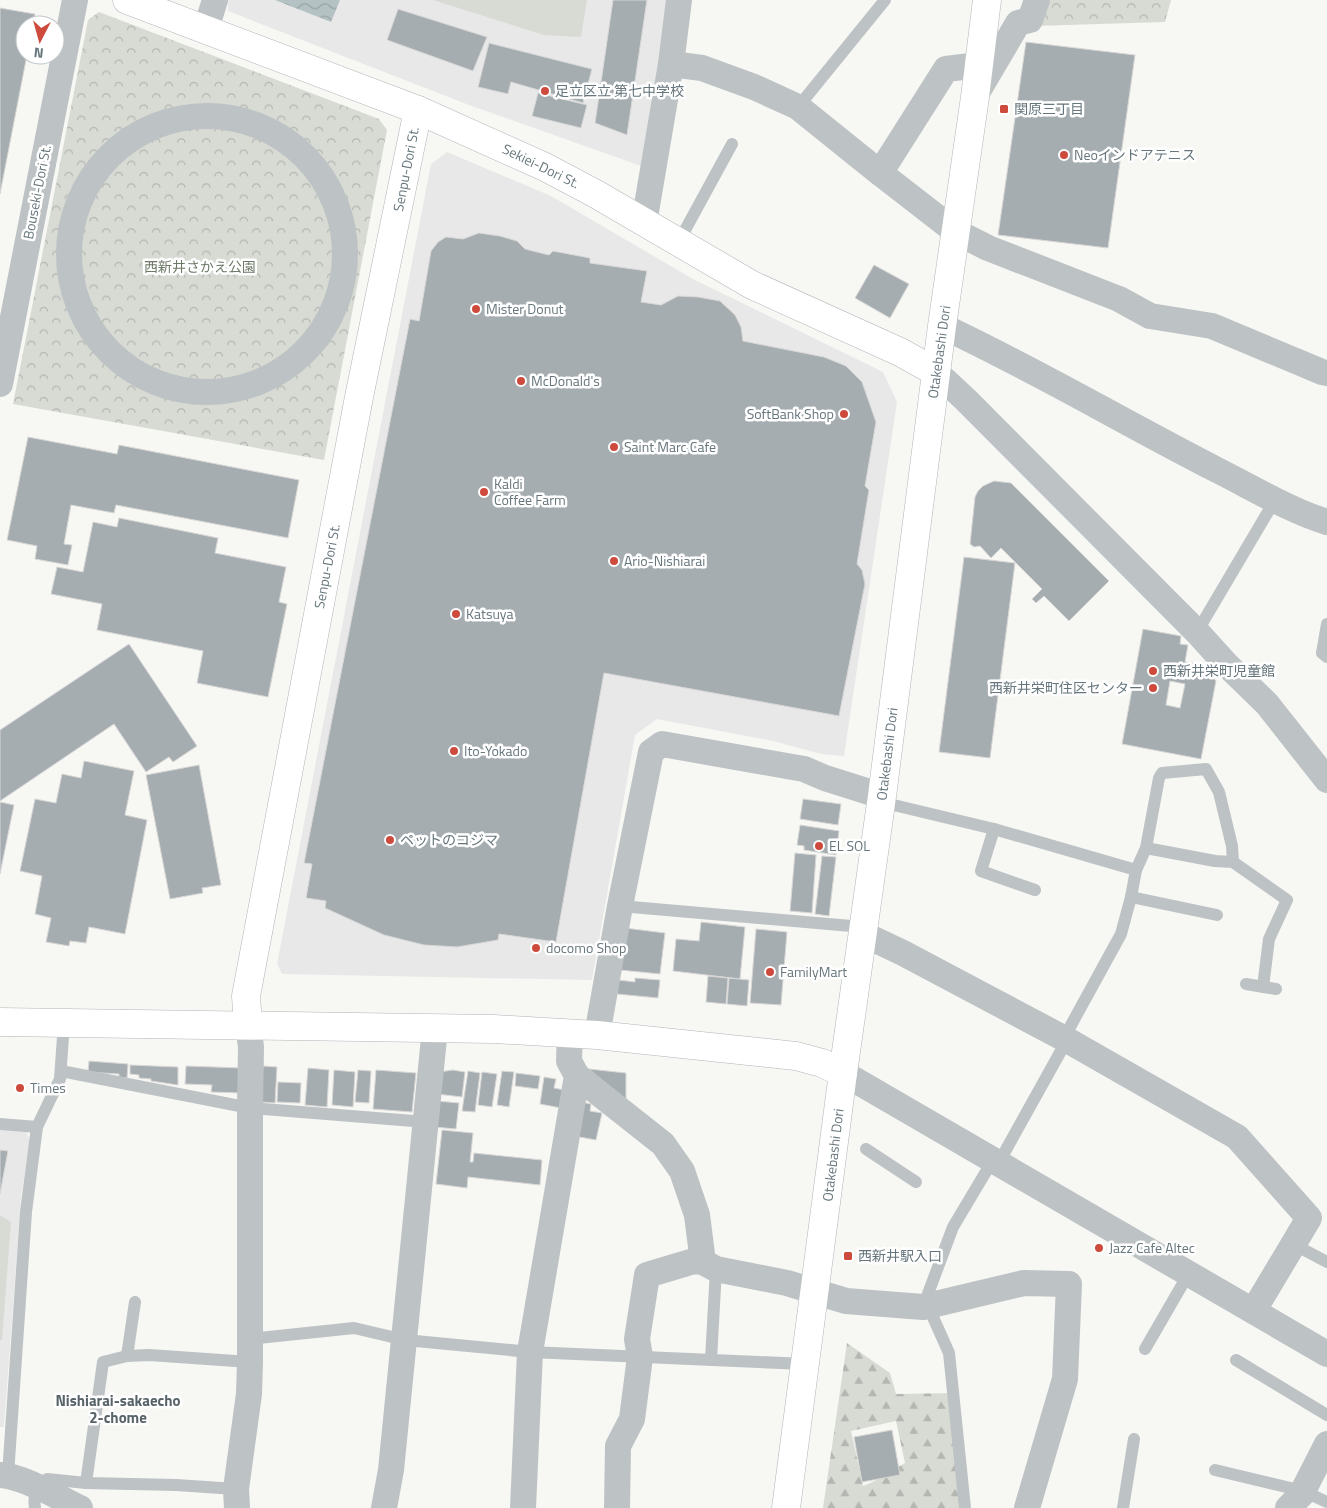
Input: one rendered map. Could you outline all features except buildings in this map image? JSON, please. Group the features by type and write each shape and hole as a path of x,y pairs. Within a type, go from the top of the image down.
{"street":[{"name":"Bouseki-Dori St.","path":"0,384 75,0"},
{"name":"Sekiei-Dori St.","path":"128,0 418,110 545,167 596,194 752,285 900,352 936,372"},
{"path":"206,29 215,0"},
{"path":"644,223 671,64 679,0"},
{"name":"Otakebashi Dori","path":"786,1508 843,1074 882,799 942,326 987,0"},
{"path":"975,97 1018,23 1030,20 1037,0"},
{"path":"671,64 702,68 754,87 798,107 956,232 988,248 1119,300 1150,316 1212,326 1327,373"},
{"path":"880,172 946,69 979,65"},
{"name":"Senpu-Dori St.","path":"248,1024 246,996 359,397 418,110"},
{"path":"201,115 234,118 265,128 293,145 316,168 334,196 344,227 346,260 341,292 328,322 309,348 284,370 254,384 222,392 190,392 163,386 138,374 115,358 96,338 82,315 72,289 68,262 69,234 75,208 87,183 104,161 124,142 148,128 174,119 201,115"},
{"path":"942,326 981,344 1192,458 1310,517 1327,522"},
{"path":"936,372 1267,704 1327,780"},
{"path":"598,1036 620,906 650,752 662,744 804,769 882,799"},
{"path":"863,931 1067,1040 1237,1136 1309,1218 1254,1310"},
{"path":"0,1022 248,1024 570,1033 796,1056 822,1063 843,1074 1254,1310 1327,1354"},
{"path":"237,1498 249,1394 251,1047 248,1024"},
{"path":"384,1508 391,1470 405,1340 435,1028"},
{"path":"570,1033 569,1061 578,1076 664,1144 682,1170 697,1215 709,1265"},
{"path":"523,1508 530,1352 578,1076"},
{"path":"617,1508 618,1446 632,1419 640,1357 637,1339 647,1275 694,1261 787,1283 846,1301 925,1306 1024,1283 1068,1284 1065,1379 1027,1508"},
{"path":"1296,1500 1327,1444"},
{"path":"4,1475 37,1498 83,1496"}],"lane":[{"path":"798,107 885,0"},
{"path":"678,243 732,144"},
{"path":"1197,632 1275,500"},
{"path":"1327,624 1322,653 1327,657"},
{"path":"965,1508 949,1353 925,1306 953,1227 987,1170 998,1164 1067,1040 1070,1027 1121,934 1132,897 1136,870 1146,848 1159,778 1162,773 1206,769 1219,792 1232,846 1233,862"},
{"path":"882,799 1136,870"},
{"path":"994,829 981,871 1035,890"},
{"path":"1146,848 1215,861 1233,862 1288,900 1269,939 1262,987"},
{"path":"1132,897 1217,915"},
{"path":"620,906 863,931"},
{"path":"1246,984 1276,989"},
{"path":"4,1475 26,1212 38,1128 60,1079 64,1023"},
{"path":"61,1071 250,1108 426,1122"},
{"path":"0,1124 38,1128"},
{"path":"866,1149 916,1182"},
{"path":"1293,1244 1327,1262"},
{"path":"709,1265 711,1360"},
{"path":"1145,1349 1189,1273"},
{"path":"127,1356 135,1302"},
{"path":"237,1498 176,1485 83,1496 103,1362 127,1356 249,1350 354,1328 405,1340 530,1352 805,1364"},
{"path":"1236,1360 1327,1415"},
{"path":"1123,1508 1134,1440"},
{"path":"1216,1470 1296,1500 1327,1502"}],"shaded area":[{"name":"足立区立 第七中学校","path":"228,0 672,0 641,166 469,105 228,11"},
{"name":"Ario-Nishiarai","path":"447,152 551,196 693,279 883,372 897,402 844,756 821,754 773,741 657,719 635,735 592,980 282,974 277,964 431,164"},
{"path":"0,1129 26,1132 30,1140 21,1198 4,1427 0,1427"}],"green space":[{"path":"433,0 587,0 581,37 544,35"},
{"path":"1044,0 1171,0 1165,22 1034,26"},
{"name":"西新井さかえ公園","path":"99,12 379,119 387,130 324,460 13,404 88,20"},
{"path":"0,1215 11,1222 2,1340 0,1340"},
{"path":"847,1343 890,1373 896,1394 955,1393 964,1508 823,1508","holes":["896,1421 905,1463 863,1486 851,1431"]}],"water":[{"path":"275,0 340,0 331,22"}],"place":[{"name":"足立区立 第七中学校","path":"545,91"},
{"name":"関原三丁目","path":"1004,109"},
{"name":"Neoインドアテニス","path":"1064,155"},
{"name":"Mister Donut","path":"476,309"},
{"name":"McDonald's","path":"521,381"},
{"name":"SoftBank Shop","path":"844,414"},
{"name":"Saint Marc Cafe","path":"614,447"},
{"name":"Kaldi Coffee Farm","path":"484,492"},
{"name":"Ario-Nishiarai","path":"614,561"},
{"name":"Katsuya","path":"456,614"},
{"name":"西新井栄町児童館","path":"1153,671"},
{"name":"西新井栄町住区センター","path":"1153,688"},
{"name":"Ito-Yokado","path":"454,751"},
{"name":"ペットのコジマ","path":"390,840"},
{"name":"EL SOL","path":"819,846"},
{"name":"docomo Shop","path":"536,948"},
{"name":"FamilyMart","path":"770,972"},
{"name":"Times","path":"20,1088"},
{"name":"Jazz Cafe Altec","path":"1099,1248"},
{"name":"西新井駅入口","path":"848,1256"}],"district":[{"name":"Nishiarai-sakaecho 2-chome","path":"118,1410"}]}
